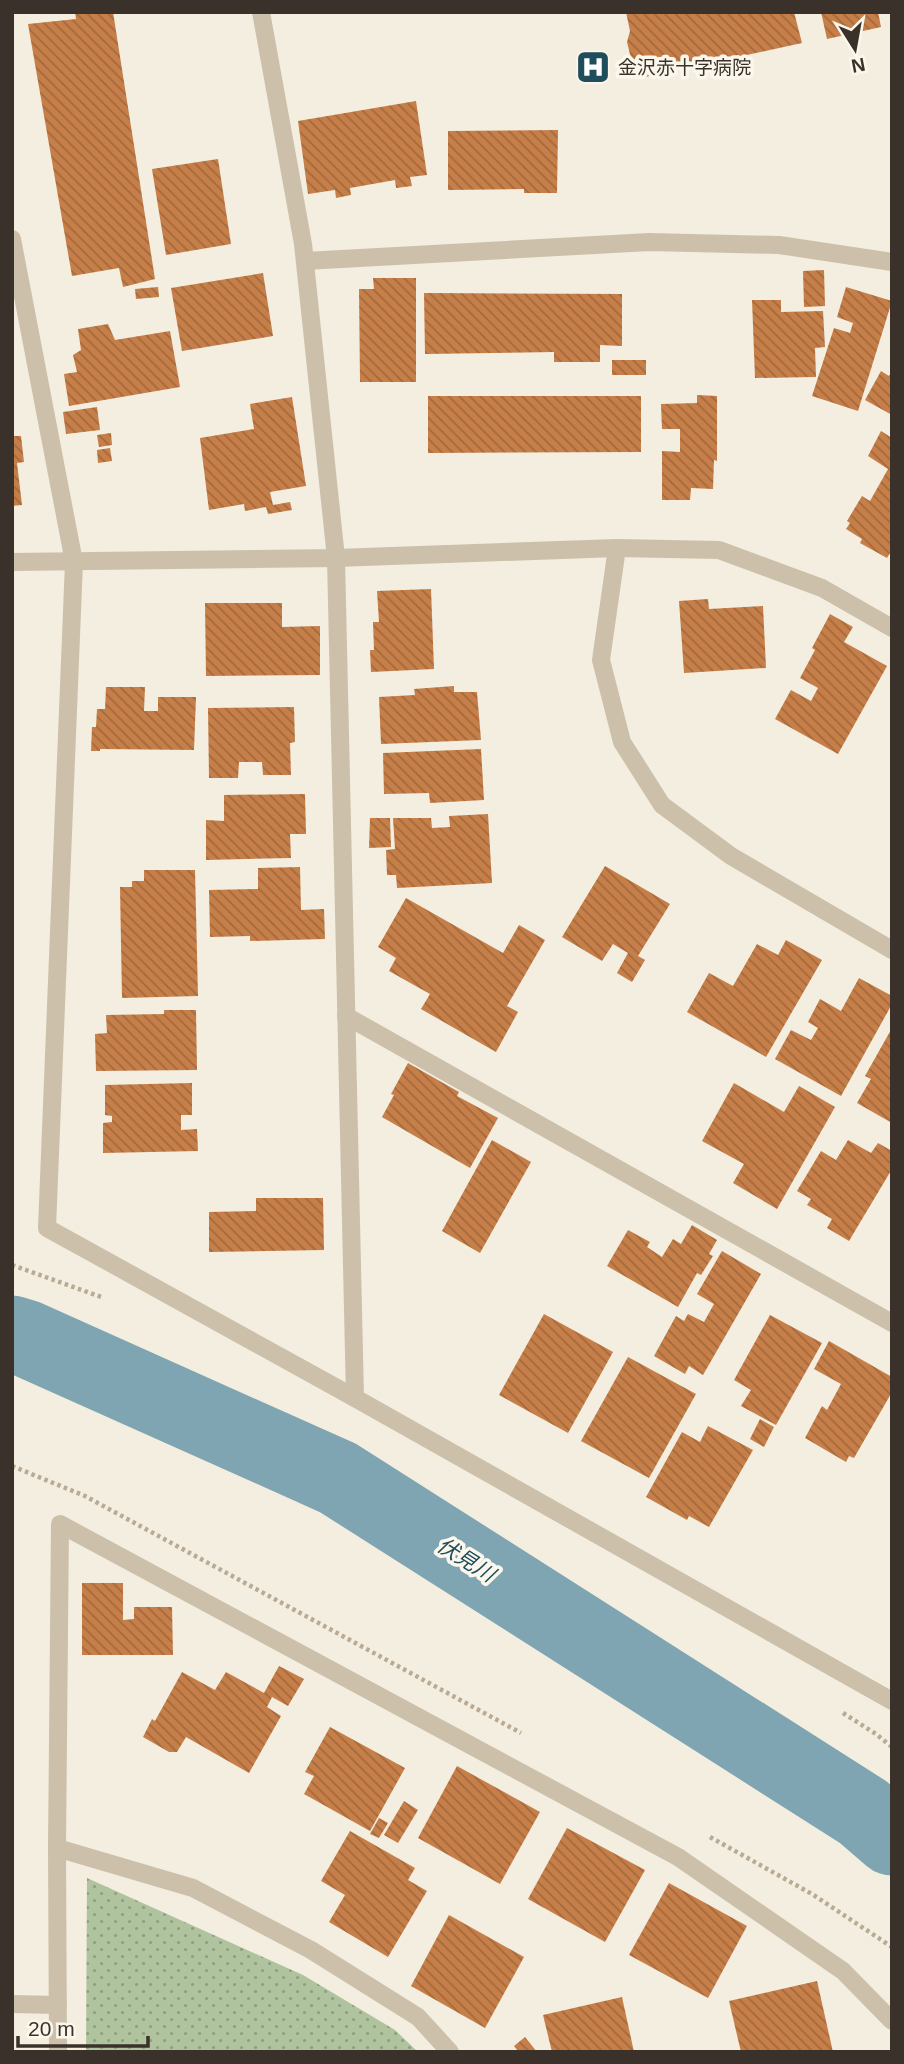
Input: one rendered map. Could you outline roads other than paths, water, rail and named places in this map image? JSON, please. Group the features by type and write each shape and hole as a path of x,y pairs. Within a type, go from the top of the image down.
{"street":[{"path":"261,12 303,244 335,558 355,1398"},
{"path":"12,239 74,562 47,1228 355,1398 892,1701"},
{"path":"305,261 649,242 779,245 892,262"},
{"path":"12,562 335,558 617,548 719,550 822,588 892,628"},
{"path":"617,548 601,660 622,742 662,805 731,856 892,950"},
{"path":"346,1016 892,1323"},
{"path":"58,2052 60,1524 678,1857 843,1970 892,2021"},
{"path":"57,1848 193,1888 205,1894 312,1950 418,2017 450,2052"},
{"path":"12,2004 58,2005"}],"waterway":[{"name":"伏見川","path":"12,1334 338,1478 863,1812 892,1837"}],"place":[{"name":"金沢赤十字病院","path":"593,67"}]}
